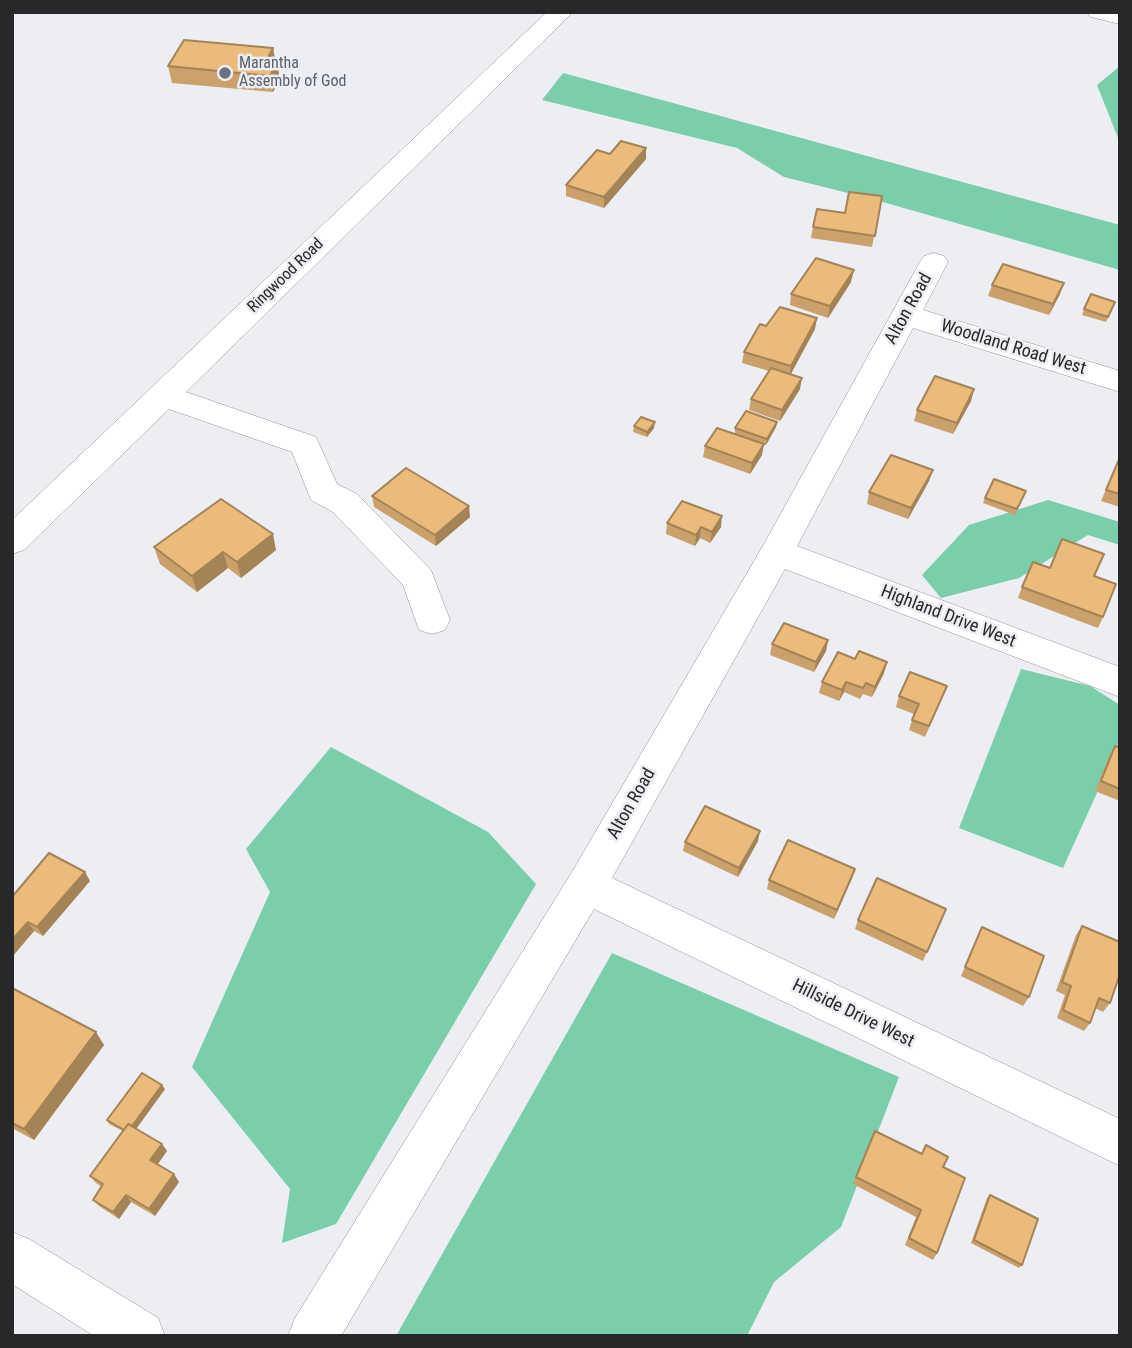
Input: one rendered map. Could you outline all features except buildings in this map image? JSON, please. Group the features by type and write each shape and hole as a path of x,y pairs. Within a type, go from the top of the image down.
{"street":[{"name":"Ringwood Road","path":"12,541 561,12"},
{"path":"1099,12 1120,18"},
{"name":"Alton Road","path":"313,1336 586,885 777,552 934,262"},
{"name":"Woodland Road West","path":"905,315 1120,382"},
{"path":"163,395 305,445 323,492 345,503 419,579 432,620"},
{"name":"Highland Drive West","path":"777,552 1120,682"},
{"name":"Hillside Drive West","path":"586,885 1120,1143"},
{"path":"12,1256 139,1336"}],"green space":[{"path":"1120,66 1120,143 1097,85"},
{"path":"563,73 1120,225 1120,270 876,200 784,177 737,148 542,100"},
{"path":"1048,500 1120,522 1120,545 1088,535 1019,578 941,598 922,575 969,525"},
{"path":"1021,669 1090,686 1120,705 1120,742 1063,868 959,828"},
{"path":"331,747 488,832 536,884 336,1224 282,1243 290,1189 192,1067 270,892 246,849"},
{"path":"612,953 899,1077 841,1227 774,1282 747,1336 396,1336"}],"place":[{"name":"Marantha Assembly of God","path":"225,73"}]}
